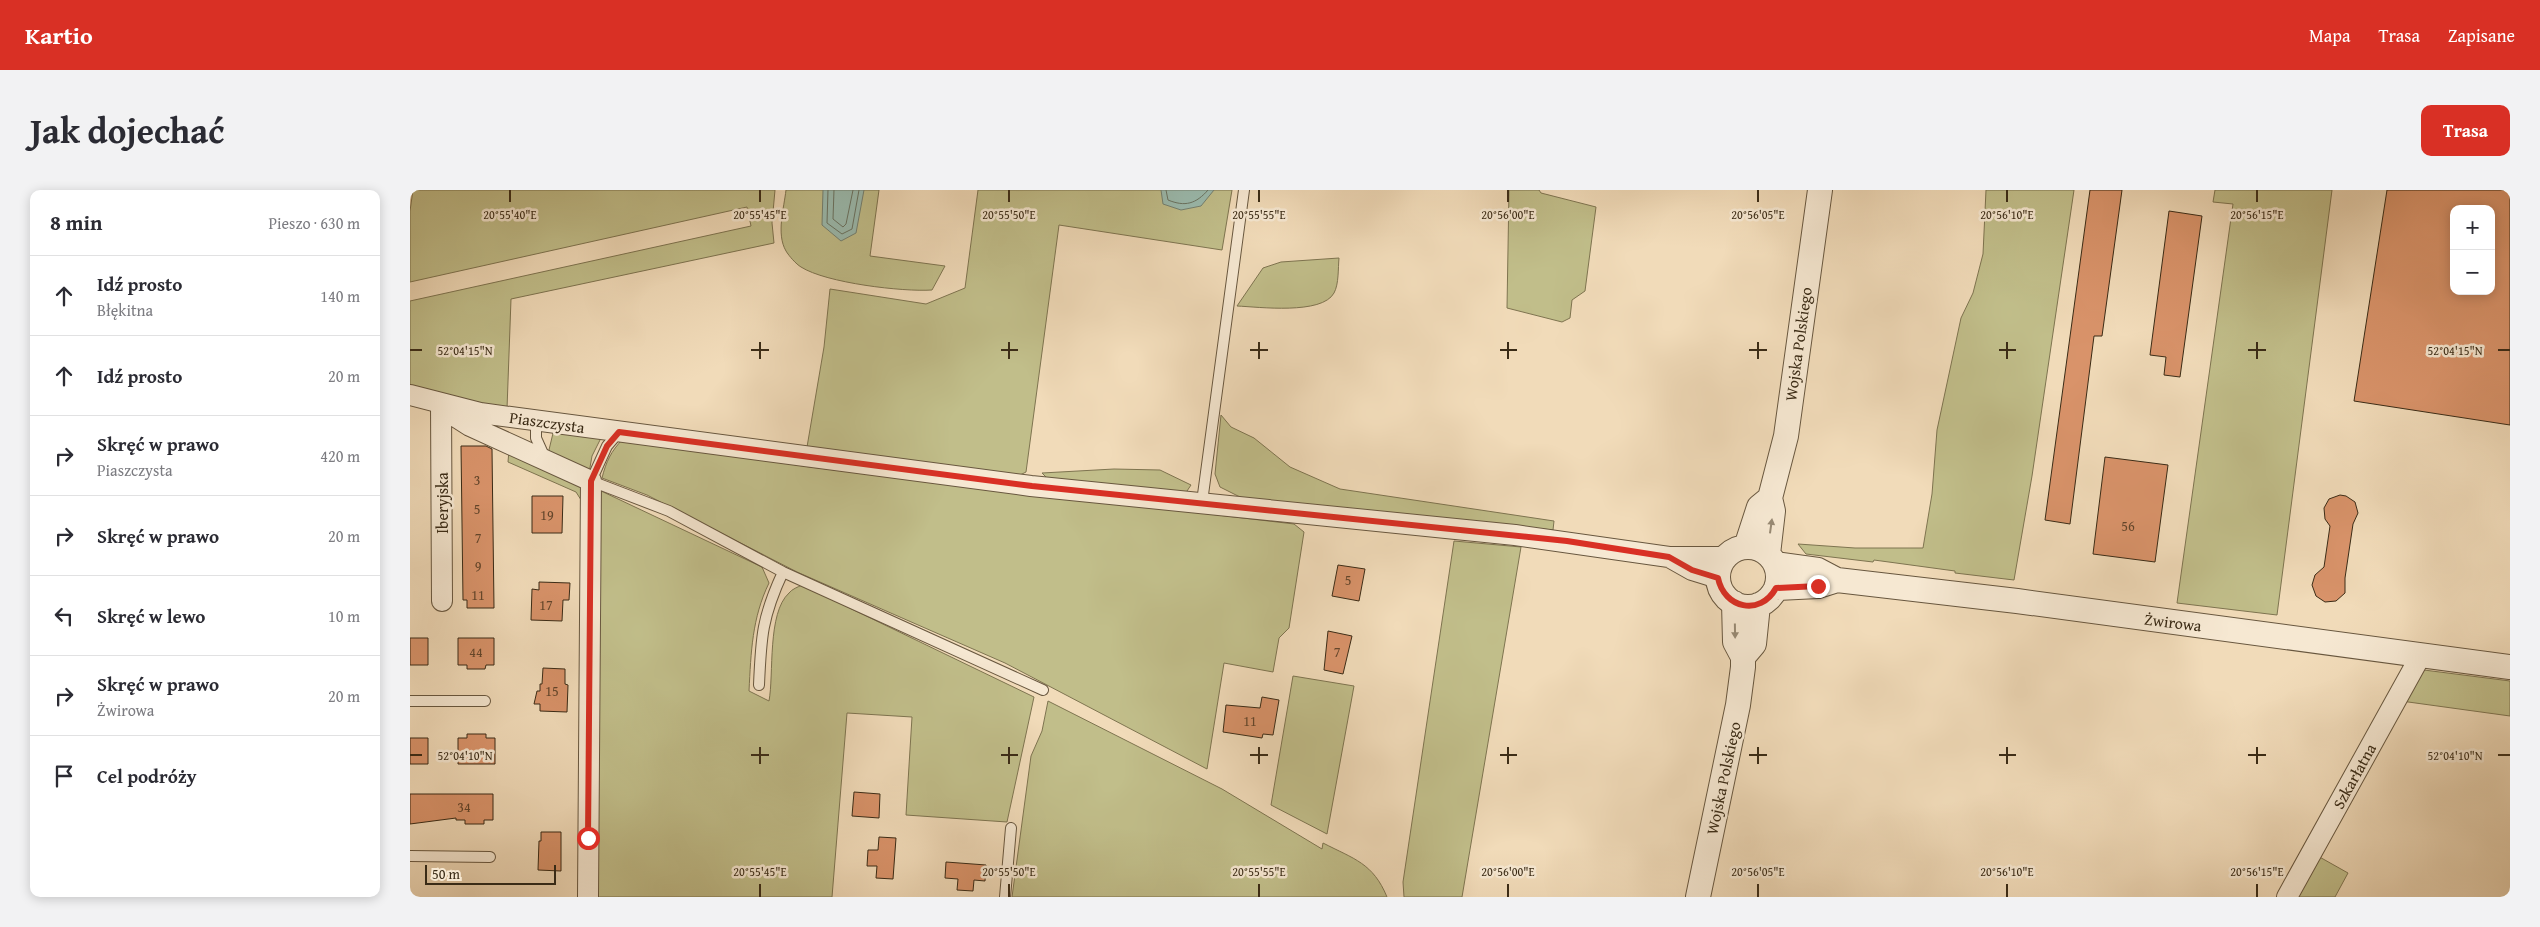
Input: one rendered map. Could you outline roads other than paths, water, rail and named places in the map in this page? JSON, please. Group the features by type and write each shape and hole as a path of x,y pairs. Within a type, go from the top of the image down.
{"street":[{"name":"Wojska Polskiego","path":"1747,560 1773,511 1770,498 1786,436 1820,190"},
{"name":"Piaszczysta","path":"410,395 480,413 1032,486 1515,535 1669,557 1747,560"},
{"path":"441,404 448,413 470,426 591,481 588,897"},
{"name":"Iberyjska","path":"441,404 442,601"},
{"path":"1747,560 1778,572 1776,588 1768,600 1758,605 1747,607 1734,603 1724,594 1747,560"},
{"name":"Żwirowa","path":"1747,560 1818,570 1836,580 2510,667"},
{"name":"Żwirowa","path":"1776,588 1818,586 1836,580"},
{"name":"Wojska Polskiego","path":"1734,603 1735,642 1744,658"},
{"name":"Wojska Polskiego","path":"1698,897 1738,705 1744,658 1754,644 1758,605"},
{"name":"Szkarłatna","path":"2287,897 2420,655"}],"lane":[{"path":"1202,502 1244,190"},
{"path":"536,420 536,438 545,459"},
{"path":"619,432 607,446 591,481 669,510 783,572 1043,690"},
{"path":"759,685 761,633 768,603 783,572"},
{"path":"410,701 486,701"},
{"path":"1005,897 1011,828"},
{"path":"410,856 490,857"}],"water":[{"path":"823,190 864,190 856,233 841,241 822,225"},
{"path":"1161,190 1214,190 1201,206 1181,210 1163,204"}]}
